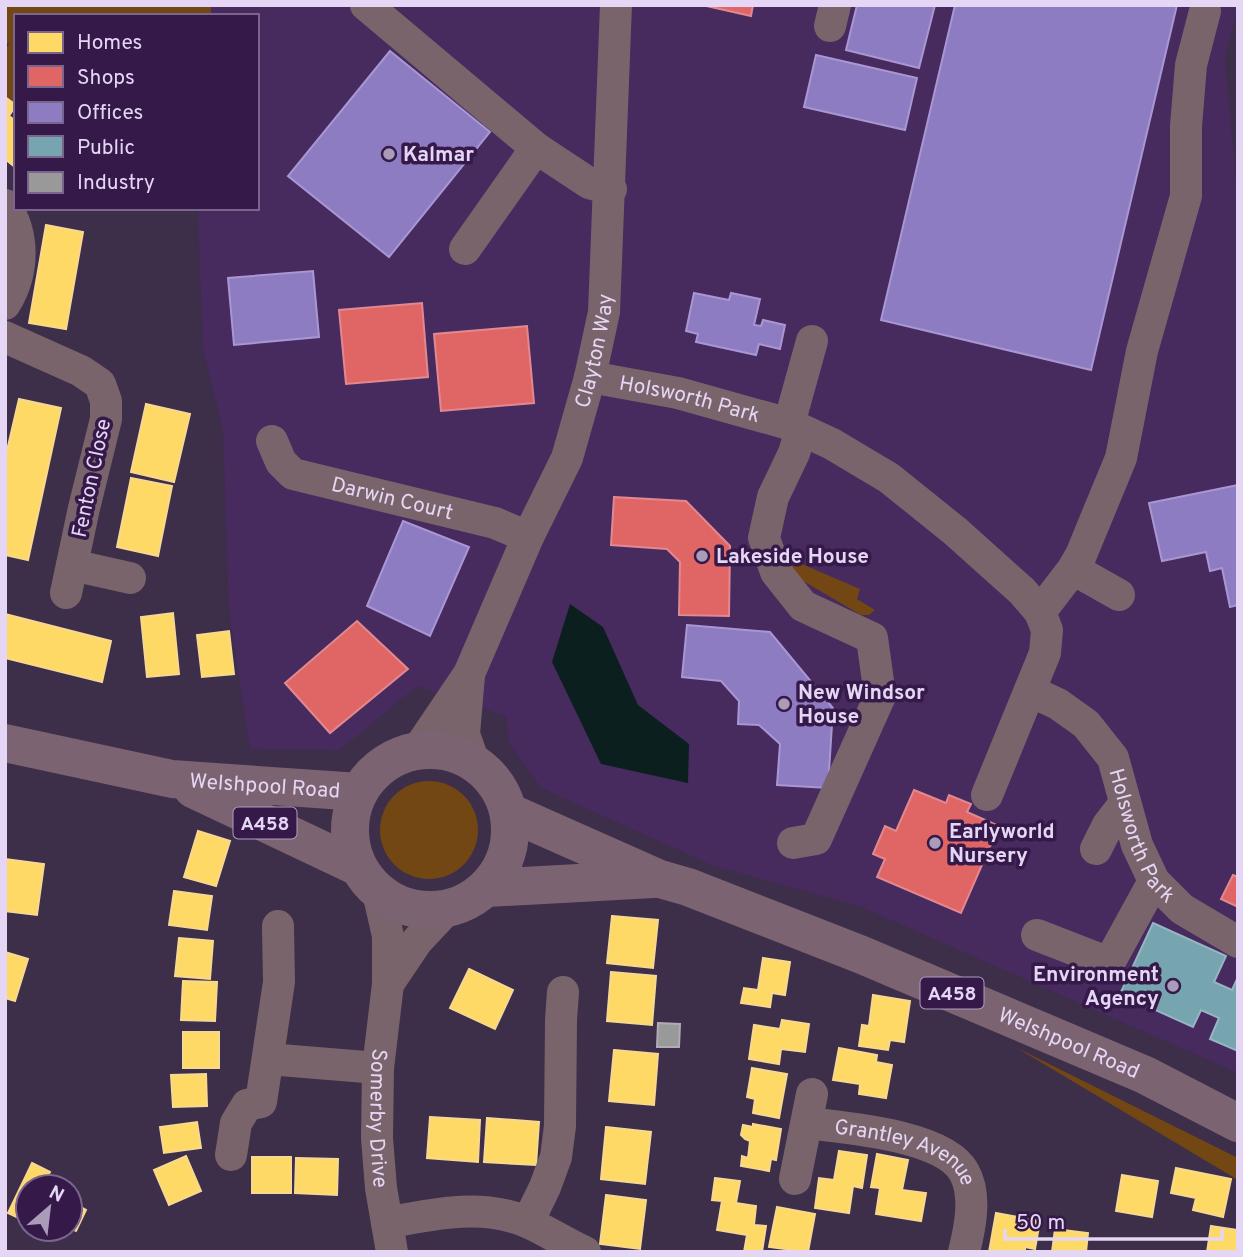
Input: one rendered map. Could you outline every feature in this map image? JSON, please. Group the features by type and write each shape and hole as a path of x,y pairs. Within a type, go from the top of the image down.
{"main road":[{"name":"Welshpool Road","path":"5,743 172,779 359,792"},
{"name":"Welshpool Road","path":"172,779 368,880 397,904 419,911 446,910 472,900 487,888 504,864 511,840 509,812 497,785 474,763 444,751 417,751 388,761 371,775 359,792 351,813 350,842 368,880"},
{"name":"Welshpool Road","path":"509,812 660,879 688,887 862,955 1106,1058 1238,1123"},
{"name":"Welshpool Road","path":"487,888 660,879"}],"street":[{"path":"366,5 536,148 589,183 611,189"},
{"name":"Clayton Way","path":"417,751 469,674 528,537 567,458 590,377 604,312 611,189 610,107 615,5"},
{"path":"986,795 1045,653 1047,630 1040,612 1073,569 1110,489 1121,458 1142,351 1186,196 1186,126 1191,65 1205,11"},
{"path":"465,249 536,148"},
{"path":"5,304 15,288 19,260 19,237 10,208"},
{"name":"Fenton Close","path":"5,337 81,371 100,384 106,401 106,419 69,579 130,578"},
{"name":"Holsworth Park","path":"795,427 812,341"},
{"name":"Holsworth Park","path":"590,377 678,393 795,427 832,444 889,478 955,531 1040,612"},
{"path":"793,843 816,839 880,695 872,638 803,606 776,572 764,538 760,493 794,453 795,427"},
{"name":"Darwin Court","path":"272,441 289,480 495,523 528,537"},
{"path":"1073,569 1119,595"},
{"name":"Clayton Way","path":"469,674 464,734 474,763"},
{"name":"Holsworth Park","path":"1026,701 1058,704 1086,724 1113,758 1137,845 1154,881 1182,909 1238,942"},
{"path":"1096,849 1108,825 1125,803"},
{"name":"Somerby Drive","path":"368,880 388,936 388,984 378,1068 377,1138 381,1188 390,1237"},
{"path":"1037,935 1109,963 1154,881"},
{"name":"Somerby Drive","path":"388,984 416,941 446,910"},
{"path":"231,1155 236,1123 247,1105 261,1102 279,982 278,926"},
{"path":"541,1230 545,1187 556,1157 560,1126 563,992"},
{"path":"268,1059 378,1068"},
{"name":"Grantley Avenue","path":"795,1179 810,1108 926,1145 950,1157 964,1171 970,1194 971,1216 964,1252"},
{"path":"390,1237 458,1212 485,1211 506,1215 585,1252"}],"shaded area":[{"path":"5,5 211,5 211,14 14,14 14,104 5,97 5,50 9,44 5,42"},
{"path":"211,5 1238,5 1225,60 1238,200 1238,1073 859,906 714,866 541,788 509,743 506,716 417,686 340,750 250,749 229,611 223,431 203,348 198,219 199,210 259,210 259,14 211,14"},
{"path":"795,561 860,589 857,599 875,610 869,615 861,615 793,575 789,566"},
{"path":"570,604 603,627 638,705 689,744 688,783 601,764 552,662"},
{"path":"429,781 448,784 464,795 475,811 478,830 475,849 464,865 448,876 429,879 410,876 394,865 383,849 380,830 383,811 394,795 410,784"},
{"path":"1017,1048 1238,1158 1238,1180"}],"building: Homes":[{"path":"5,97 14,104 9,116 14,120 14,166 5,159"},
{"path":"46,225 83,232 66,329 29,323"},
{"path":"19,399 61,408 28,560 5,555 5,459"},
{"path":"146,404 190,414 174,482 131,472"},
{"path":"131,478 172,486 158,556 117,547"},
{"path":"173,613 179,674 147,677 141,617"},
{"path":"5,614 111,641 102,682 5,658"},
{"path":"229,631 234,674 202,677 197,635"},
{"path":"198,831 230,841 216,886 184,877"},
{"path":"5,859 44,864 37,915 5,911"},
{"path":"174,891 212,896 207,930 169,925"},
{"path":"612,916 658,920 653,968 607,963"},
{"path":"179,938 213,941 210,979 175,976"},
{"path":"5,952 28,959 15,1001 5,998"},
{"path":"763,958 790,962 785,995 772,993 770,1007 741,1003 744,988 758,990"},
{"path":"469,969 513,990 495,1029 450,1008"},
{"path":"611,972 656,976 652,1025 607,1021"},
{"path":"183,981 217,982 215,1021 181,1020"},
{"path":"873,995 910,1001 904,1042 890,1040 888,1050 859,1046 862,1025 869,1026"},
{"path":"782,1020 809,1024 805,1052 781,1049 779,1064 749,1059 754,1025 780,1029"},
{"path":"183,1032 219,1032 219,1068 183,1068"},
{"path":"839,1048 877,1055 876,1062 892,1065 886,1098 859,1094 860,1084 833,1080"},
{"path":"614,1050 658,1054 654,1105 609,1101"},
{"path":"752,1068 787,1074 779,1118 753,1113 755,1099 747,1097"},
{"path":"206,1074 207,1106 173,1107 171,1075"},
{"path":"430,1117 480,1120 478,1162 427,1158"},
{"path":"487,1118 539,1122 536,1165 484,1162"},
{"path":"197,1122 201,1148 164,1153 160,1127"},
{"path":"753,1124 781,1129 776,1160 771,1159 769,1171 741,1166 742,1156 748,1158 750,1141 741,1135 743,1125 753,1127"},
{"path":"606,1127 651,1132 645,1184 601,1179"},
{"path":"839,1151 867,1155 862,1188 853,1186 849,1213 815,1208 819,1178 834,1180"},
{"path":"877,1154 908,1160 902,1190 926,1193 921,1221 876,1214 880,1188 871,1187"},
{"path":"186,1156 201,1191 169,1205 154,1170"},
{"path":"252,1157 291,1157 291,1193 252,1193"},
{"path":"296,1158 338,1159 337,1195 295,1193"},
{"path":"32,1163 50,1172 49,1173 27,1173"},
{"path":"1176,1168 1231,1179 1223,1217 1193,1210 1196,1198 1171,1193"},
{"path":"1122,1175 1158,1181 1152,1217 1116,1211"},
{"path":"715,1178 740,1181 736,1203 756,1206 754,1225 766,1226 762,1252 744,1252 747,1235 717,1230 722,1201 712,1200"},
{"path":"606,1195 646,1200 640,1249 600,1244"},
{"path":"14,1200 14,1216 8,1213"},
{"path":"777,1207 815,1214 808,1252 769,1247"},
{"path":"996,1213 1040,1221 1035,1249 1025,1247 1025,1252 989,1252"},
{"path":"1211,1226 1238,1230 1238,1252 1207,1252"},
{"path":"1055,1229 1088,1233 1086,1252 1052,1252"}],"building: Shops":[{"path":"702,5 753,5 751,16"},
{"path":"422,303 428,377 346,384 339,310"},
{"path":"527,326 534,403 441,411 434,334"},
{"name":"Lakeside House","path":"614,497 686,501 730,546 729,616 679,615 680,562 667,549 611,545"},
{"path":"357,621 408,669 330,733 285,683"},
{"name":"Earlyworld Nursery","path":"914,790 946,803 949,795 971,804 967,812 999,826 961,913 877,877 885,859 873,854 885,826 896,831"},
{"path":"1233,875 1238,877 1238,907 1221,899"}],"building: Offices":[{"path":"857,5 935,5 919,68 846,50"},
{"path":"955,5 1177,5 1091,370 881,320"},
{"name":"Kalmar","path":"390,51 490,132 389,257 288,176"},
{"path":"816,55 917,78 905,130 804,107"},
{"path":"313,271 319,337 234,345 228,278"},
{"path":"694,293 729,300 731,293 760,299 754,325 761,326 763,320 785,325 780,349 759,344 756,355 696,342 698,334 686,331"},
{"path":"1238,485 1238,605 1230,607 1222,568 1210,571 1206,552 1162,561 1149,503"},
{"path":"403,521 469,547 430,636 367,606"},
{"name":"New Windsor House","path":"687,625 770,632 833,708 828,788 777,785 780,744 759,725 738,724 739,701 721,681 682,677"}],"building: Public":[{"name":"Environment Agency","path":"1153,923 1226,956 1214,982 1232,990 1238,977 1238,1051 1210,1039 1219,1018 1201,1010 1193,1027 1120,994"}],"building: Industry":[{"path":"658,1023 680,1024 679,1047 657,1047"}],"place":[{"name":"Kalmar","path":"389,154"},
{"name":"Lakeside House","path":"702,556"},
{"name":"New Windsor House","path":"784,704"},
{"name":"Earlyworld Nursery","path":"935,843"},
{"name":"Environment Agency","path":"1173,986"}]}
